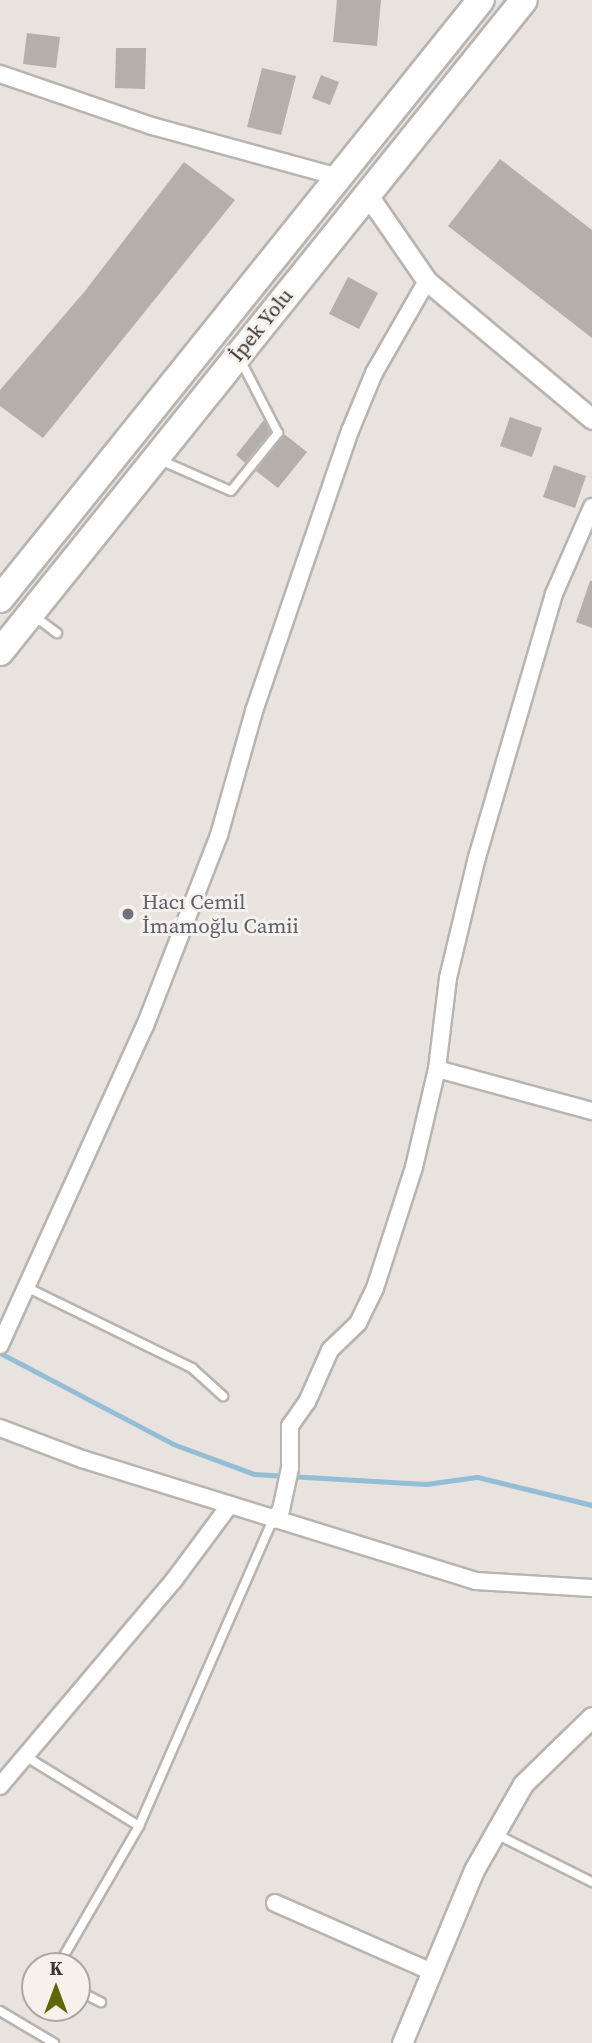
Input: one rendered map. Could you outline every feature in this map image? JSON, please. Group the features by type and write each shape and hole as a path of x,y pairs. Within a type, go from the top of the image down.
{"highway":[{"name":"İpek Yolu","path":"0,599 481,0"},
{"name":"İpek Yolu","path":"0,652 524,0"}],"street":[{"path":"0,74 152,126 338,177"},
{"path":"367,194 427,281 592,419"},
{"path":"2,1343 145,1026 219,835 254,711 350,431 374,373 427,281"},
{"path":"273,1520 281,1510 290,1468 290,1426 307,1402 330,1350 358,1323 375,1289 414,1167 437,1069 449,978 477,857 554,594 592,507"},
{"path":"437,1069 592,1111"},
{"path":"0,1427 229,1506 476,1581 592,1588"},
{"path":"0,1786 174,1580 229,1506"},
{"path":"402,2043 474,1870 494,1833 523,1784 592,1717"},
{"path":"275,1903 432,1972"}],"lane":[{"path":"155,457 231,491 262,453 278,433 237,355"},
{"path":"31,614 57,633"},
{"path":"26,1287 192,1368 223,1396"},
{"path":"66,1952 139,1826 273,1520"},
{"path":"25,1756 139,1826"},
{"path":"494,1833 592,1882"},
{"path":"91,1998 101,2003"},
{"path":"0,2011 54,2043"}],"building":[{"path":"337,0 381,0 377,46 333,42"},
{"path":"27,33 60,37 56,68 23,64"},
{"path":"116,48 146,48 145,89 115,88"},
{"path":"262,68 296,76 281,135 247,127"},
{"path":"321,75 339,82 330,105 312,98"},
{"path":"500,159 592,230 592,338 448,226"},
{"path":"184,162 235,200 43,438 0,406 0,390 85,291"},
{"path":"348,277 378,293 359,329 329,314"},
{"path":"510,417 542,428 532,457 500,446"},
{"path":"264,420 270,432 245,463 236,455"},
{"path":"284,434 307,452 278,488 256,471"},
{"path":"554,465 586,476 575,508 543,497"},
{"path":"592,581 592,628 576,622"}],"waterway":[{"path":"0,1353 173,1444 254,1474 426,1484 477,1477 592,1505"}],"place":[{"name":"Hacı Cemil İmamoğlu Camii","path":"128,914"}]}
